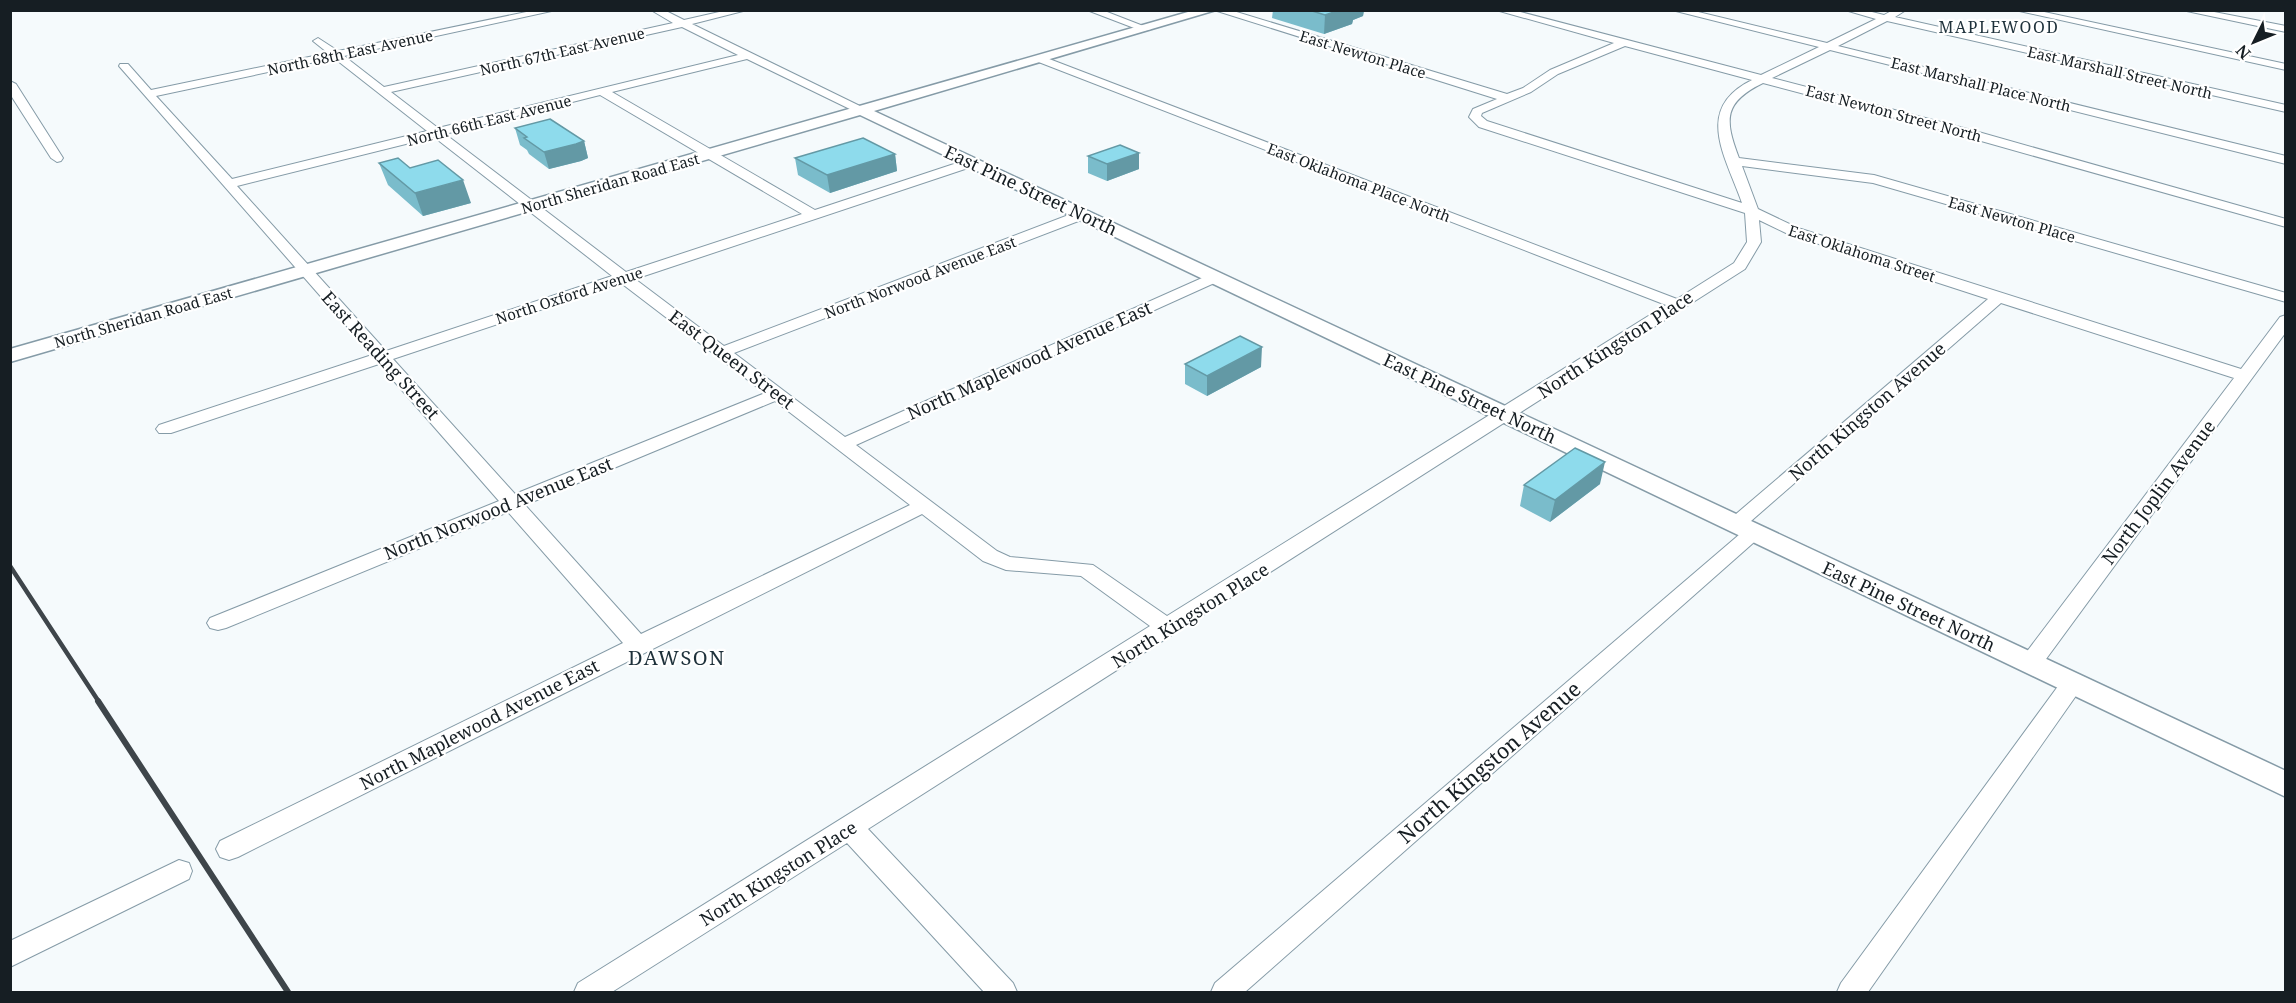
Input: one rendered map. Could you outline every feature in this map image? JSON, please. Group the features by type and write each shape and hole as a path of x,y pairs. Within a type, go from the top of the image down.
{"main road":[{"name":"North Sheridan Road East","path":"10,356 1210,10"},
{"name":"East Pine Street North","path":"860,110 1084,214 2286,785"}],"street":[{"name":"North 68th East Avenue","path":"148,94 552,10"},
{"name":"East Pine Street North","path":"655,10 860,110"},
{"name":"North 67th East Avenue","path":"382,91 742,10"},
{"path":"1090,10 1146,29"},
{"name":"East Newton Place","path":"1218,10 1507,98"},
{"name":"East Newton Street North","path":"1500,10 1971,134 2286,223"},
{"name":"East Marshall Place North","path":"1676,10 2286,160"},
{"name":"East Marshall Street North","path":"1849,10 2286,110"},
{"path":"1752,211 1723,132 1722,118 1726,106 1740,90 1902,10"},
{"path":"2019,10 2286,67"},
{"path":"2186,10 2286,29"},
{"name":"East Queen Street","path":"318,41 623,277 995,559 1086,570 1168,628"},
{"path":"1507,98 1527,90 1554,72 1624,43"},
{"name":"North 66th East Avenue","path":"228,184 750,56"},
{"name":"East Oklahoma Place North","path":"1040,59 1677,304"},
{"name":"East Reading Street","path":"124,66 638,645"},
{"path":"10,84 57,158"},
{"path":"603,92 812,214"},
{"name":"East Oklahoma Street","path":"1507,98 1477,111 1475,117 1483,124 1752,211 1793,231 2244,376"},
{"name":"East Newton Place","path":"1733,161 1874,179 2286,298"},
{"name":"North Oxford Avenue","path":"165,429 972,162"},
{"name":"North Kingston Place","path":"588,993 1740,266 1754,242 1752,211"},
{"name":"North Norwood Avenue East","path":"723,352 1084,214"},
{"name":"North Maplewood Avenue East","path":"843,444 1216,277"},
{"name":"North Kingston Avenue","path":"1225,993 1745,528 1998,298"},
{"name":"North Joplin Avenue","path":"2030,664 2286,320"},
{"name":"North Norwood Avenue East","path":"219,623 778,394"},
{"name":"North Maplewood Avenue East","path":"229,849 923,506"},
{"path":"1851,993 2072,684"},
{"path":"850,828 1003,993"},
{"path":"10,955 179,871"}],"building":[{"path":"1309,10 1340,10 1325,15"},
{"path":"550,119 584,141 544,152 524,138 527,137 515,128"},
{"path":"863,138 895,154 827,175 795,158"},
{"path":"1120,145 1139,153 1107,164 1088,156"},
{"path":"398,158 410,168 438,160 463,180 415,193 379,163"},
{"path":"1240,336 1262,347 1207,376 1185,364"},
{"path":"1575,448 1605,462 1555,500 1524,485"}],"railway":[{"path":"10,566 99,702"},
{"path":"98,701 288,992"}],"district":[{"name":"MAPLEWOOD","path":"1999,27"},
{"name":"DAWSON","path":"677,657"}]}
